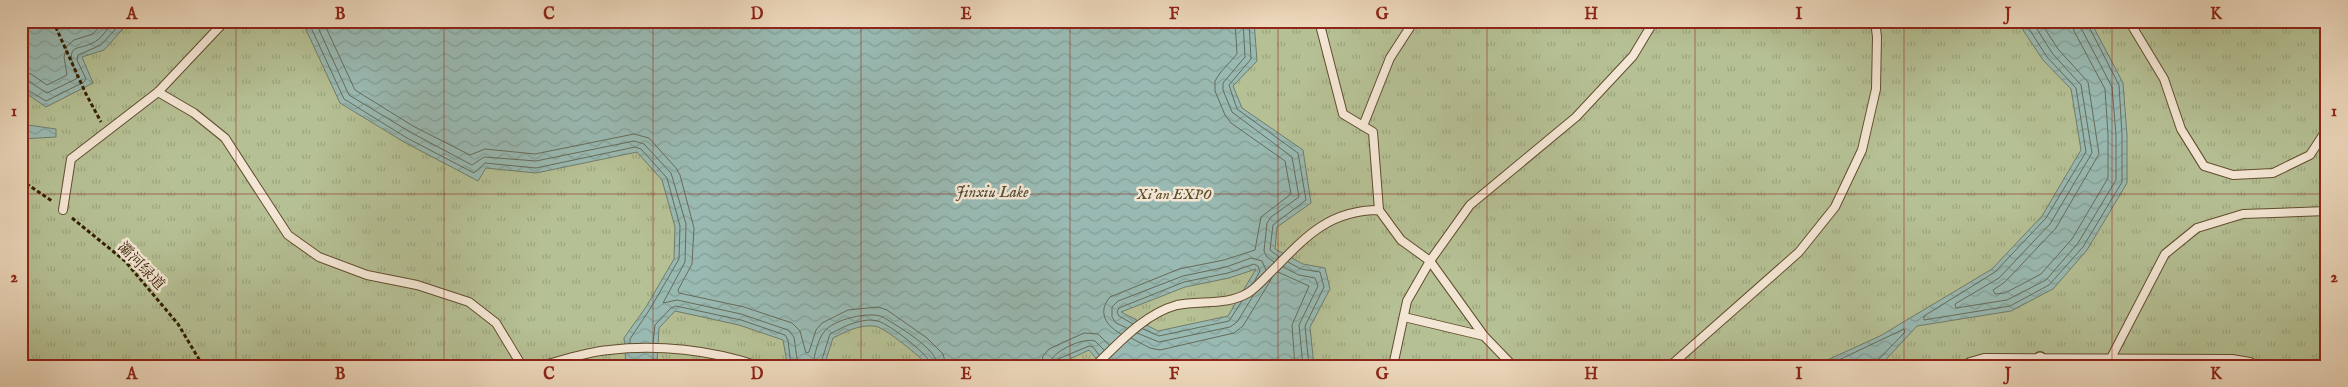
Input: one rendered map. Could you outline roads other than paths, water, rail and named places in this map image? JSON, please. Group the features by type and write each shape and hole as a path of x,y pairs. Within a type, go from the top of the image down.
{"lane":[{"path":"63,210 71,159 158,92 225,21"},
{"path":"1319,21 1343,114 1373,132 1379,210 1401,240 1430,261 1484,336 1513,366"},
{"path":"1363,126 1390,58 1414,21"},
{"path":"1393,366 1407,302 1430,261 1470,205 1576,117 1633,56 1654,21"},
{"path":"1670,366 1799,252 1835,207 1862,150 1876,89 1877,37 1875,21"},
{"path":"2129,21 2164,79 2181,129 2204,166 2233,176 2273,173 2310,155 2327,129"},
{"path":"158,92 194,113 225,138 288,235 319,257 351,269 368,275 417,285 469,302 496,323 522,366"},
{"path":"1095,366 1134,329 1157,312 1178,305 1214,303 1248,293 1301,241 1321,226 1345,214 1379,210"},
{"path":"2111,358 2166,254 2197,228 2242,214 2327,211"},
{"path":"1404,317 1484,336"},
{"path":"541,366 608,350 639,349 690,351 740,360 758,366"},
{"path":"1965,366 1970,362 1984,358 2040,362 2111,358 2232,359 2250,362 2257,366"}],"water":[{"path":"31,21 130,21 104,50 82,57 93,83 46,107 21,90 21,26"},
{"name":"Jinxiu Lake","path":"302,21 1254,21 1257,61 1233,86 1242,108 1303,150 1311,203 1277,227 1275,249 1303,264 1325,268 1330,289 1310,327 1314,366 1102,366 1089,350 1055,366 929,366 886,331 874,326 863,326 833,338 824,366 783,366 787,363 783,340 739,325 675,311 659,328 657,362 673,366 626,366 624,338 646,307 674,259 675,227 662,180 637,152 536,173 486,168 478,181 404,142 340,103","holes":["1256,269 1228,316 1158,331 1121,312 1185,287 1229,278"]},
{"path":"2017,21 2089,21 2092,24 2123,83 2127,135 2127,183 2087,250 2053,289 2011,311 1917,326 1880,366 1814,366 1880,336 1992,269 2042,216 2081,150 2071,89 2043,60"},
{"path":"21,124 56,129 56,137 21,139"}],"park label":[{"name":"Xi'an EXPO","path":"1174,194"}]}
